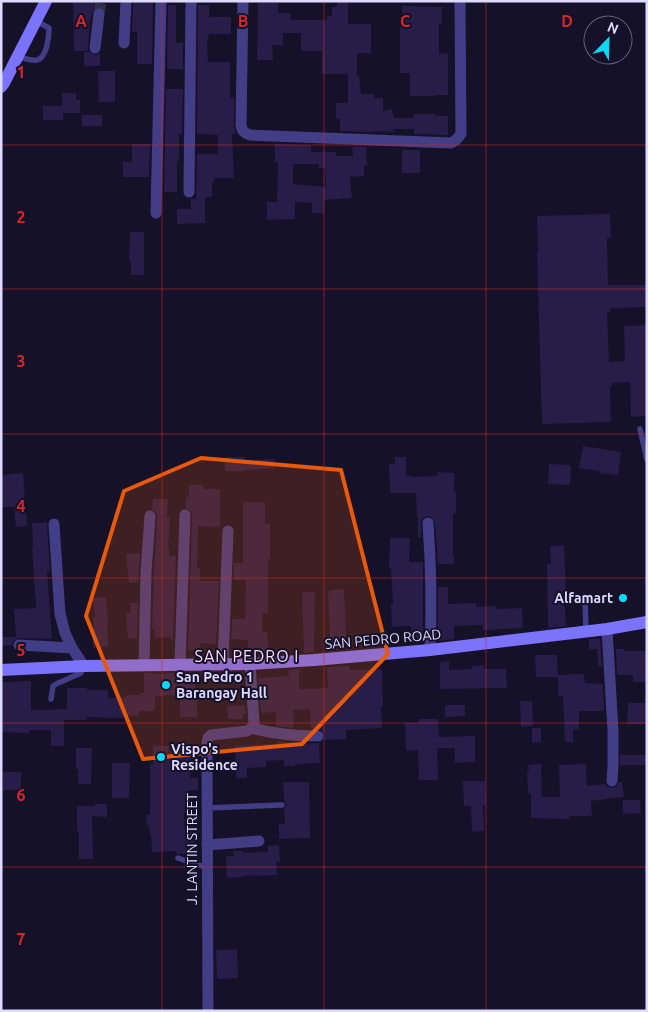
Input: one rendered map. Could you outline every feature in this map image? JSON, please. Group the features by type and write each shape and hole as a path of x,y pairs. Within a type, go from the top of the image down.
{"street":[{"path":"1,87 46,1"},
{"path":"124,43 126,1"},
{"path":"156,213 161,1"},
{"path":"189,192 191,1"},
{"path":"243,1 241,125 245,133 451,143 461,134 460,1"},
{"path":"95,48 99,14"},
{"path":"180,664 185,515"},
{"path":"144,665 146,572 150,516"},
{"path":"428,523 431,569 430,650"},
{"path":"54,524 60,614 65,634 84,666"},
{"path":"223,663 228,531"},
{"name":"SAN PEDRO ROAD","path":"1,670 84,666 250,664 430,650 607,629 647,622"},
{"path":"607,629 613,731 612,781"},
{"path":"19,645 72,648"},
{"path":"250,664 254,722 252,728 270,733 294,736 318,736"},
{"name":"J. LANTIN STREET","path":"208,1011 207,743 211,735 247,731 252,728"},
{"path":"207,844 259,841"}],"lane":[{"path":"17,58 37,60 42,58 49,41 50,28 36,21"},
{"path":"640,429 647,460"},
{"path":"584,599 586,631"},
{"path":"51,699 54,686 81,673 84,666"},
{"path":"207,808 282,805"},
{"path":"178,858 207,867"}],"highlighted area":[{"path":"201,458 341,470 388,654 302,744 143,759 86,616 124,491"}],"building":[{"path":"73,1 94,1 94,9 90,20 88,51 74,51"},
{"path":"133,1 153,1 152,64 137,64 137,32 132,32"},
{"path":"337,1 348,1 348,24 371,24 371,53 357,53 357,76 359,76 361,94 374,94 374,98 383,98 383,111 392,109 394,118 414,118 414,114 448,116 448,135 414,134 414,129 393,129 394,132 340,131 340,119 336,119 336,103 348,103 348,74 322,74 322,51 301,51 301,33 283,33 283,45 272,45 273,60 257,60 258,3 278,3 278,13 291,13 291,20 327,20 327,16 332,16 332,7 337,7"},
{"path":"168,5 176,5 176,43 183,43 183,69 167,69"},
{"path":"198,5 209,5 209,17 231,17 231,34 209,34 207,42 208,62 230,62 230,98 234,98 236,134 232,134 234,178 214,178 214,182 212,182 212,197 205,197 205,223 177,224 177,209 191,209 191,199 196,199 197,154 218,154 218,135 197,134"},
{"path":"402,6 442,7 442,24 439,24 439,54 448,53 448,95 410,96 410,73 400,73"},
{"path":"84,52 95,55 100,53 100,66 84,66"},
{"path":"98,71 115,71 115,102 99,102"},
{"path":"166,89 183,89 182,134 179,134 179,161 177,161 177,192 164,192"},
{"path":"62,93 76,93 76,100 80,100 80,113 63,113 63,120 43,120 43,106 62,106"},
{"path":"82,115 102,115 102,126 82,126"},
{"path":"132,144 150,144 149,177 123,177 123,162 132,162"},
{"path":"275,144 311,145 311,152 336,152 336,156 353,156 352,147 366,147 367,165 364,166 364,176 350,177 352,198 324,200 324,213 312,213 312,203 295,202 295,219 267,220 267,202 277,202 278,162 275,162","holes":["293,164 319,164 319,168 325,168 326,187 293,184"]},
{"path":"402,150 420,150 420,173 402,173"},
{"path":"610,214 611,238 607,238 608,285 647,285 647,307 610,308 610,312 607,312 609,362 625,361 624,326 647,325 647,416 631,417 630,382 612,383 612,386 610,386 611,422 542,424 537,216"},
{"path":"130,232 144,232 144,275 131,275 131,261 129,261"},
{"path":"583,446 621,452 618,475 579,468"},
{"path":"225,457 245,457 245,460 275,459 275,468 225,471"},
{"path":"395,457 406,457 406,476 437,476 437,472 454,473 456,513 453,513 454,564 438,564 435,523 432,517 427,516 422,519 421,537 418,537 416,493 390,493 389,464 395,464"},
{"path":"549,464 571,465 570,485 548,484"},
{"path":"23,473 27,526 16,527 14,507 1,507 1,475"},
{"path":"189,485 203,485 203,489 220,489 220,527 198,526 197,568 200,568 200,581 219,581 216,644 200,643 200,650 188,650 192,515 191,511 186,508 186,497 189,497"},
{"path":"153,499 168,499 167,517 170,517 169,556 176,556 173,640 170,637 155,638 154,629 152,629 157,517 156,512 152,509"},
{"path":"243,502 265,502 265,523 270,524 268,613 263,613 262,632 267,632 268,655 248,654 248,640 231,639 232,619 245,619 246,580 234,580 234,563 243,563"},
{"path":"32,523 47,523 50,571 47,571 52,639 19,638 13,641 12,645 1,646 1,637 16,637 14,609 36,608"},
{"path":"390,538 410,538 409,562 423,562 423,642 412,643 411,626 392,627 391,604 393,604 391,568 389,568"},
{"path":"564,545 566,626 548,628 547,564 551,564 550,546"},
{"path":"140,553 138,582 129,583 126,554"},
{"path":"438,587 448,587 448,604 476,603 476,607 496,606 496,609 522,608 523,628 483,630 483,625 454,626 454,639 438,641"},
{"path":"344,589 346,641 330,642 328,592 329,590"},
{"path":"302,592 315,592 314,652 304,653"},
{"path":"106,597 108,647 93,648 92,628 94,628 93,617 95,617 93,598"},
{"path":"130,603 138,603 137,638 128,639 126,613 131,613"},
{"path":"589,639 600,639 602,666 598,666 597,649 589,649"},
{"path":"616,649 647,651 647,682 633,682 633,675 617,675"},
{"path":"535,655 557,655 558,675 584,674 585,683 603,684 604,711 579,711 579,729 573,730 573,742 565,742 563,696 558,696 558,677 536,677"},
{"path":"449,661 449,670 472,669 472,666 484,665 484,669 506,669 507,688 440,689 440,662"},
{"path":"350,666 350,670 382,669 382,728 346,730 346,739 324,740 325,736 322,730 311,728 310,709 293,710 294,728 276,726 276,712 261,713 258,678 289,676 288,670 300,669 299,689 328,688 327,667"},
{"path":"144,673 174,673 174,677 195,677 197,717 180,717 180,695 155,696 155,711 139,711 139,716 123,715 123,718 87,717 87,720 64,720 64,746 51,746 51,730 29,730 29,733 1,732 1,682 31,681 31,710 67,709 67,688 108,690 108,698 126,698 126,695 140,695 140,693 144,693"},
{"path":"520,701 532,701 533,726 521,727"},
{"path":"628,703 647,703 647,724 627,724"},
{"path":"245,705 246,714 243,714 243,719 228,719 227,706"},
{"path":"445,705 465,705 465,716 445,717"},
{"path":"419,719 438,719 439,737 475,736 475,762 455,763 455,748 437,748 438,780 419,780 418,750 406,751 405,723 419,723"},
{"path":"532,728 541,728 541,742 532,743"},
{"path":"277,741 294,744 319,743 320,763 284,766 284,760 266,761 266,767 247,768 247,778 236,778 235,746 277,744"},
{"path":"153,746 169,746 168,753 191,753 190,778 198,778 198,790 186,791 186,813 184,813 185,832 194,832 195,853 177,854 176,851 152,852 151,834 149,825 147,825 146,815 150,815 150,764 153,765"},
{"path":"76,748 92,748 91,784 78,784"},
{"path":"620,755 646,755 646,765 620,765"},
{"path":"112,763 130,763 129,798 112,798"},
{"path":"541,764 542,797 560,797 559,765 586,764 587,786 605,784 612,788 616,787 619,782 622,782 624,797 591,801 592,816 569,816 569,819 531,818 531,793 528,793 528,765"},
{"path":"3,772 21,772 21,790 3,790"},
{"path":"463,781 485,781 486,805 483,805 484,831 472,832 471,806 464,806"},
{"path":"283,782 309,782 310,838 279,839 279,824 285,824 284,809 287,805 284,801"},
{"path":"623,800 640,800 641,813 623,814"},
{"path":"95,804 107,804 107,817 92,816 93,859 79,859 77,806 95,806"},
{"path":"279,845 280,862 276,862 277,875 227,878 226,856 234,856 233,851 243,851 243,853 268,852 268,846"},
{"path":"237,949 238,978 217,979 216,950"}],"tunnel":[{"path":"99,14 101,1"}],"place":[{"name":"Alfamart","path":"623,598"},
{"name":"San Pedro 1 Barangay Hall","path":"166,685"},
{"name":"Vispo's Residence","path":"161,757"}],"district":[{"name":"SAN PEDRO I","path":"247,656"}]}
